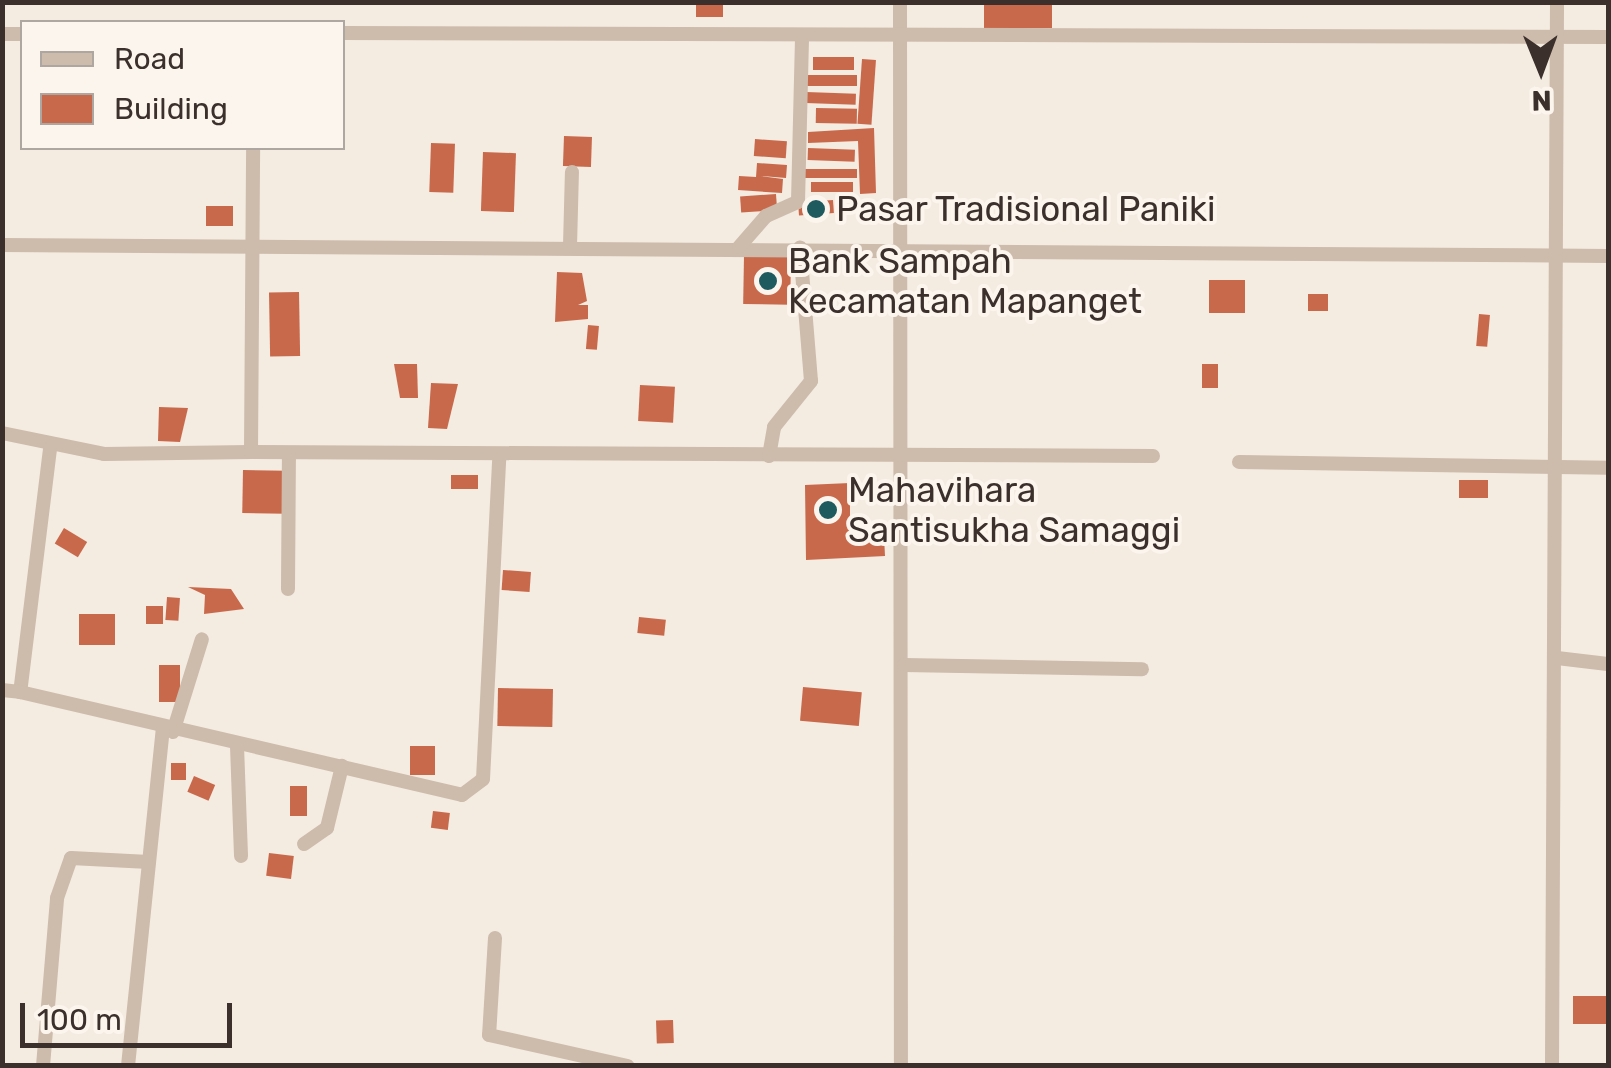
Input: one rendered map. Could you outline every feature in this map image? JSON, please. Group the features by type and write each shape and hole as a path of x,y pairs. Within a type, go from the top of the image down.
{"street":[{"path":"900,2 898,248 904,457 901,1066"},
{"path":"1552,1066 1560,468 1551,256 1557,2"},
{"path":"345,33 1608,37"},
{"path":"739,247 766,216 798,202 802,36"},
{"path":"251,452 252,150"},
{"path":"570,246 572,172"},
{"path":"2,246 252,243 1608,256"},
{"path":"769,456 774,427 811,381 800,247"},
{"path":"2,434 50,449 290,455 1153,456"},
{"path":"20,692 50,449"},
{"path":"288,589 290,455"},
{"path":"2,690 168,731 342,766 437,794 479,790 499,458"},
{"path":"1239,462 1608,468"},
{"path":"128,1066 149,862 168,731 202,639"},
{"path":"1557,658 1608,664"},
{"path":"904,665 1142,669"},
{"path":"237,746 241,856"},
{"path":"304,844 327,828 342,766"},
{"path":"43,1066 57,898 71,858 149,862"},
{"path":"495,938 490,1035 628,1066"}],"building":[{"path":"696,2 723,2 723,17 696,17"},
{"path":"984,2 1052,2 1052,28 984,28"},
{"path":"813,57 854,57 854,70 813,70"},
{"path":"862,59 876,60 871,125 857,124"},
{"path":"807,75 857,75 857,86 807,86"},
{"path":"806,92 856,94 856,105 806,103"},
{"path":"816,108 857,109 857,124 816,123"},
{"path":"874,128 876,193 860,194 858,141 808,143 808,132"},
{"path":"564,136 592,137 591,167 563,166"},
{"path":"755,139 787,141 786,158 754,156"},
{"path":"431,143 455,144 453,193 429,192"},
{"path":"808,148 855,150 855,162 808,160"},
{"path":"483,152 516,153 514,212 481,211"},
{"path":"757,163 787,165 786,178 761,176 783,179 782,193 738,190 739,176 756,177"},
{"path":"804,169 857,169 857,178 804,178"},
{"path":"811,182 853,182 853,192 811,192"},
{"path":"776,194 777,210 741,212 740,197"},
{"name":"Pasar Tradisional Paniki","path":"833,200 834,213 799,215 798,202"},
{"path":"206,206 233,206 233,226 206,226"},
{"name":"Bank Sampah Kecamatan Mapanget","path":"744,256 791,257 790,305 743,304"},
{"path":"557,272 582,273 587,301 578,305 588,305 588,319 555,322"},
{"path":"1209,280 1245,280 1245,313 1209,313"},
{"path":"299,292 300,356 270,357 269,293"},
{"path":"1308,294 1328,294 1328,311 1308,311"},
{"path":"1479,314 1490,315 1487,347 1476,346"},
{"path":"588,325 599,326 597,350 586,349"},
{"path":"394,364 417,364 418,398 400,398"},
{"path":"1202,364 1218,364 1218,388 1202,388"},
{"path":"431,383 458,384 447,429 428,428"},
{"path":"640,385 675,387 673,423 638,421"},
{"path":"159,407 188,408 180,442 158,441"},
{"path":"243,470 286,471 285,514 242,513"},
{"path":"451,475 478,475 478,489 451,489"},
{"path":"1459,480 1488,480 1488,498 1459,498"},
{"name":"Mahavihara Santisukha Samaggi","path":"850,483 850,538 884,536 885,556 806,560 805,485"},
{"path":"64,528 87,542 78,557 55,543"},
{"path":"503,570 531,572 530,592 502,590"},
{"path":"188,587 231,589 244,609 204,614 205,595"},
{"path":"167,597 180,598 178,621 165,620"},
{"path":"146,606 163,606 163,624 146,624"},
{"path":"79,614 115,614 115,645 79,645"},
{"path":"639,617 666,620 664,636 637,633"},
{"path":"159,665 180,665 180,702 159,702"},
{"path":"803,687 862,692 859,726 800,721"},
{"path":"498,688 553,689 552,727 497,726"},
{"path":"410,746 435,746 435,775 410,775"},
{"path":"171,763 186,763 186,780 171,780"},
{"path":"194,776 215,785 209,801 187,792"},
{"path":"290,786 307,786 307,816 290,816"},
{"path":"433,811 450,813 448,830 431,828"},
{"path":"269,853 294,856 291,879 266,876"},
{"path":"1573,996 1608,996 1608,1024 1573,1024"},
{"path":"673,1020 674,1043 657,1044 656,1021"}],"place":[{"name":"Pasar Tradisional Paniki","path":"816,209"},
{"name":"Bank Sampah Kecamatan Mapanget","path":"768,281"},
{"name":"Mahavihara Santisukha Samaggi","path":"828,510"}]}
